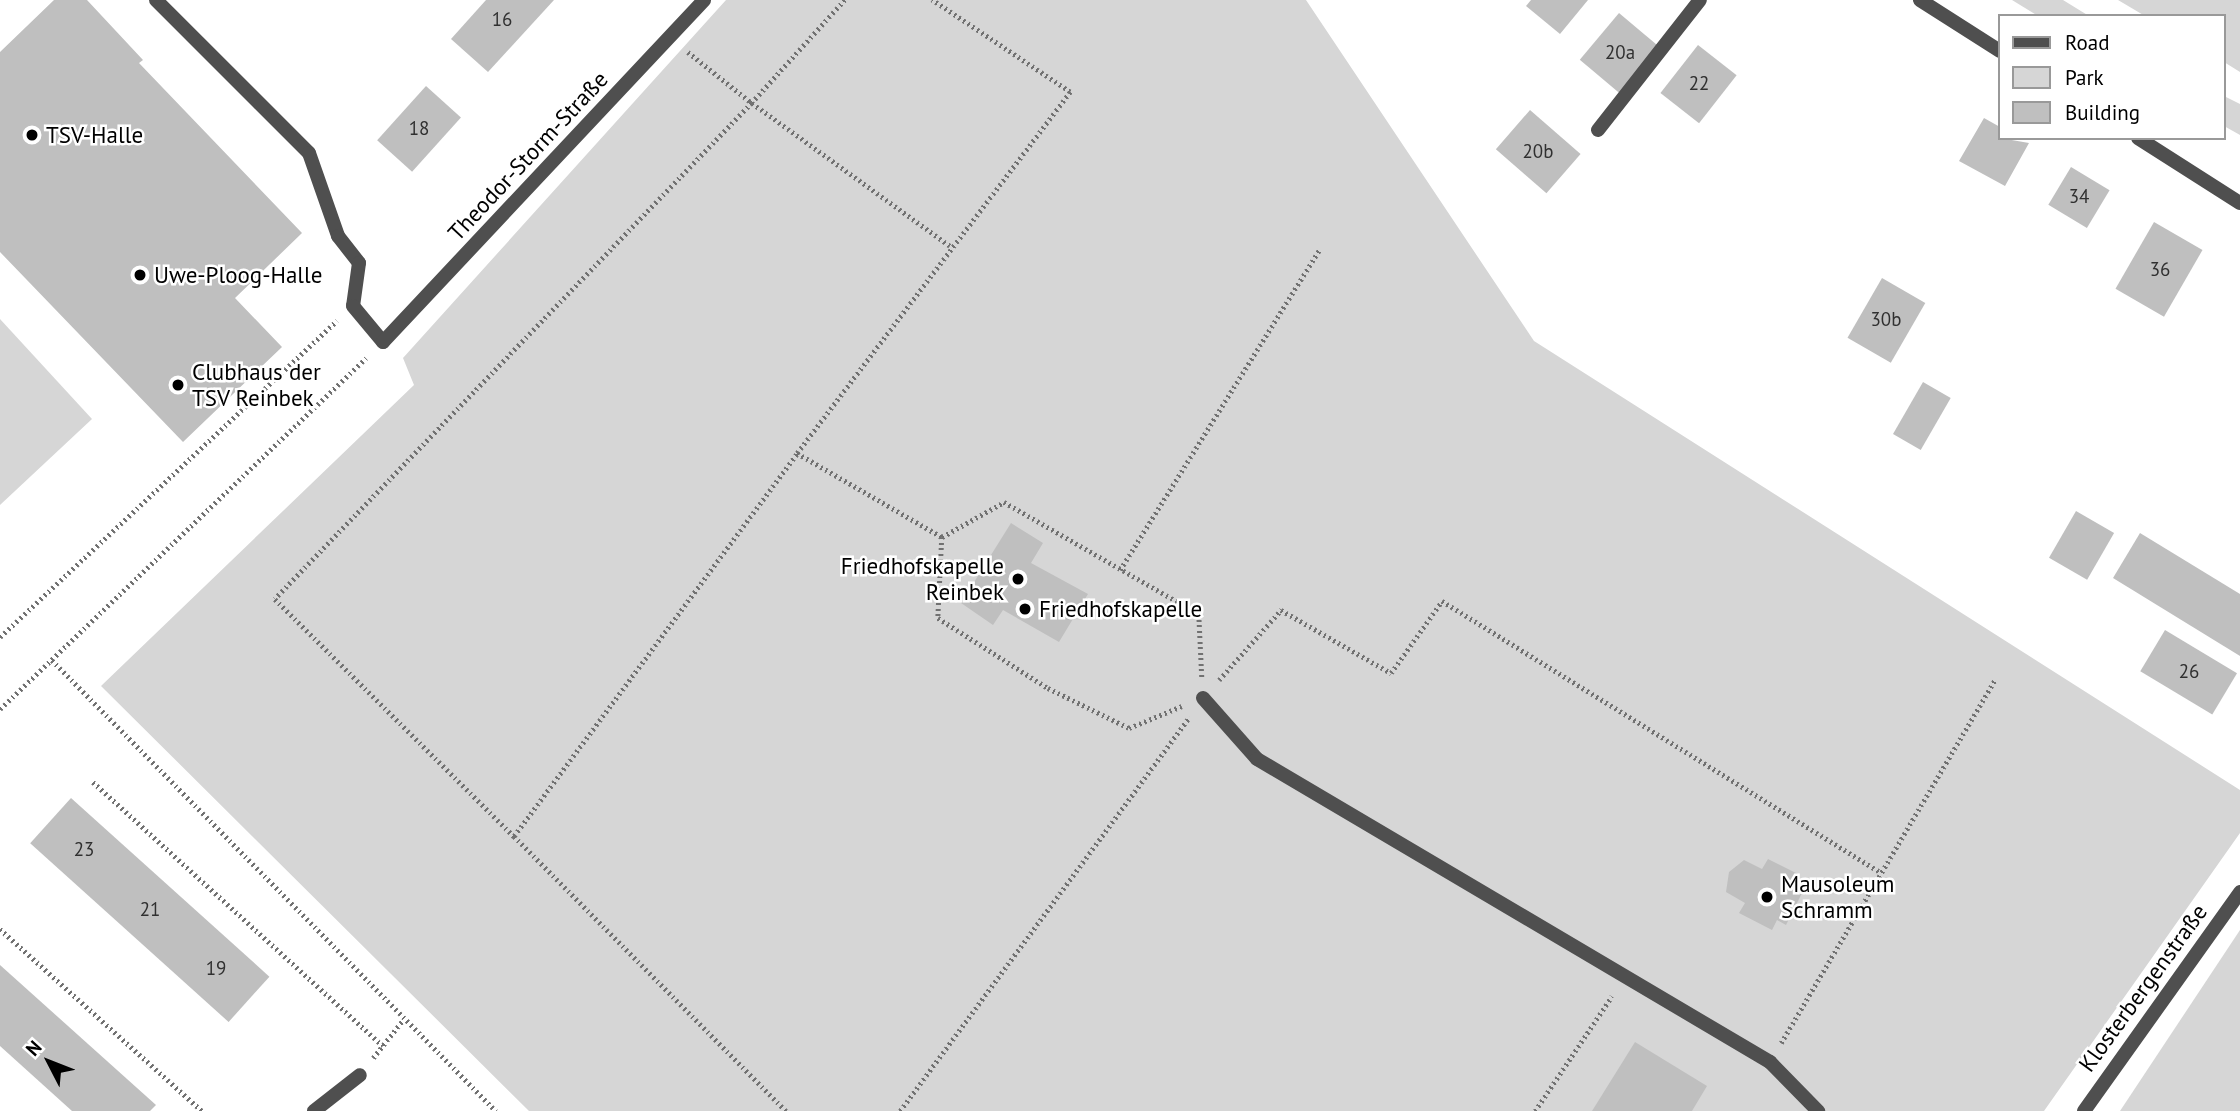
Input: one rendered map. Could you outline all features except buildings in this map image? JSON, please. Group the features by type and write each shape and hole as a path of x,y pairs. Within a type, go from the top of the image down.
{"street":[{"path":"156,0 309,153 338,236 359,263 353,306 383,342"},
{"name":"Theodor-Storm-Straße","path":"383,342 704,0"},
{"path":"1598,130 1700,0"},
{"path":"1920,0 1998,50"},
{"path":"2141,140 2240,203"},
{"path":"1203,698 1257,759 1770,1062 1818,1111"},
{"name":"Klosterbergenstraße","path":"2084,1111 2240,892"},
{"path":"314,1111 360,1075"}],"path":[{"path":"786,1111 275,599 752,103 845,0"},
{"path":"514,836 950,246 1070,92 932,0"},
{"path":"671,38 752,103 950,246"},
{"path":"1120,570 1319,250"},
{"path":"0,637 353,306"},
{"path":"0,709 383,342"},
{"path":"797,453 942,537"},
{"path":"942,537 1004,502 1199,614 1203,698"},
{"path":"942,537 938,618 1048,688 1129,729 1203,698"},
{"path":"900,1111 1203,698 1281,610 1391,673 1442,601 1880,872"},
{"path":"52,660 403,1020 496,1111"},
{"path":"1770,1062 1995,679"},
{"path":"93,782 383,1046"},
{"path":"0,929 202,1111"},
{"path":"1535,1111 1624,978"},
{"path":"360,1075 403,1020"}],"green space":[{"path":"726,0 1306,0 1534,341 2240,790 2240,833 2044,1111 529,1111 101,686 414,385 403,358"},
{"path":"2012,0 2063,0 2086,14 2035,14"},
{"path":"2118,0 2240,0 2240,72 2226,63 2226,14 2142,14"},
{"path":"2226,97 2240,104 2240,135 2226,127"},
{"path":"0,319 92,419 0,505"},
{"path":"2240,930 2240,1111 2120,1111"}],"place":[{"name":"TSV-Halle","path":"32,135"},
{"name":"Uwe-Ploog-Halle","path":"140,275"},
{"name":"Clubhaus der TSV Reinbek","path":"178,385"},
{"name":"Friedhofskapelle Reinbek","path":"1018,579"},
{"name":"Friedhofskapelle","path":"1025,609"},
{"name":"Mausoleum Schramm","path":"1767,897"}]}
